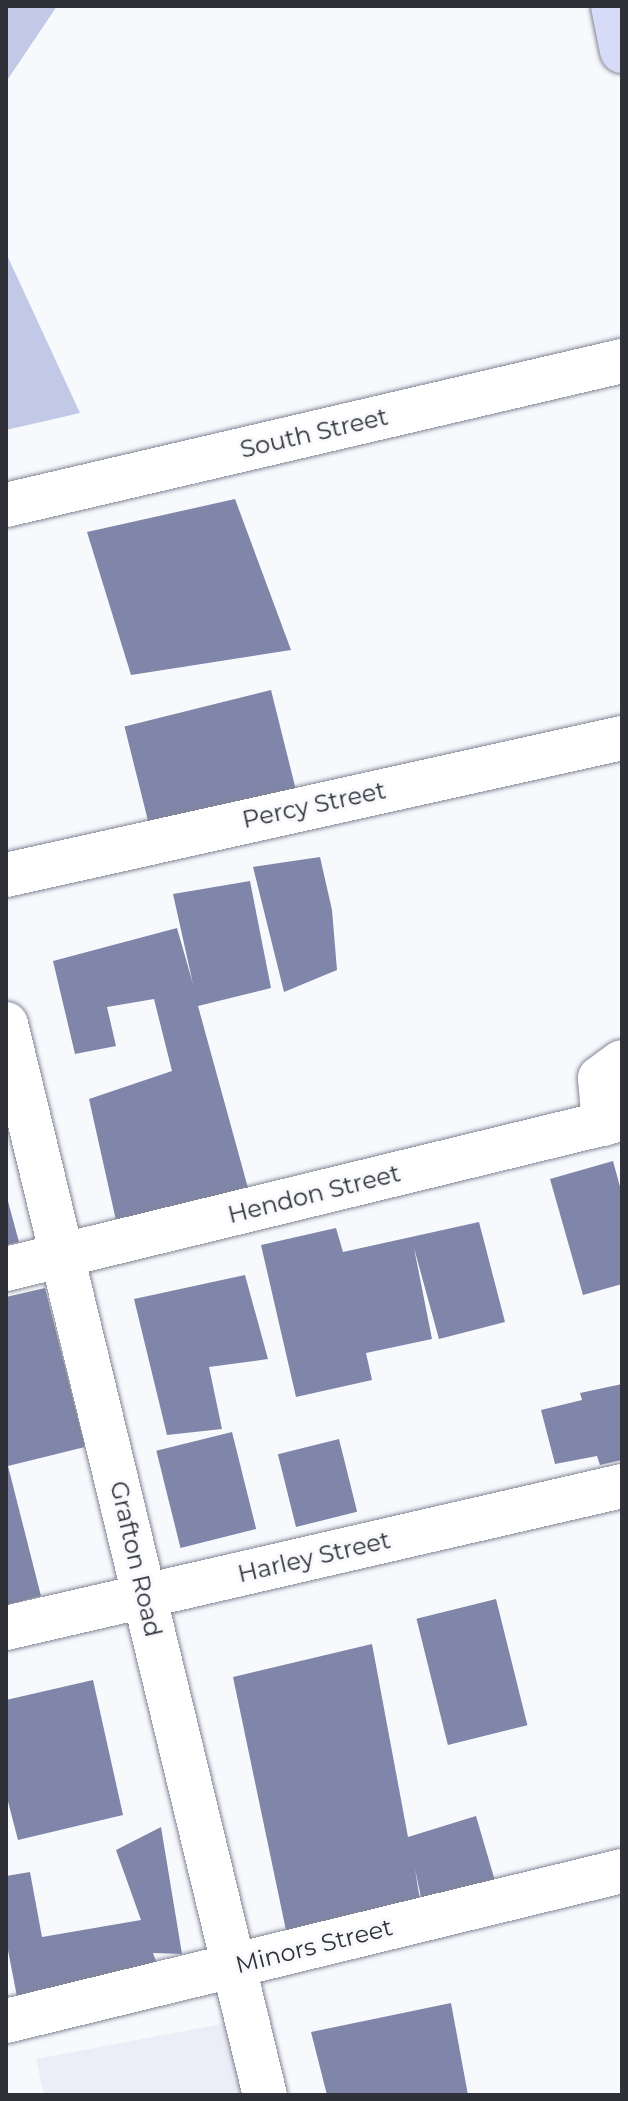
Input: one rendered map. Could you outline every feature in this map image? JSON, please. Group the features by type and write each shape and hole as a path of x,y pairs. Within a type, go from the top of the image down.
{"main road":[{"path":"613,6 622,51"}],"street":[{"name":"South Street","path":"6,505 622,361"},
{"name":"Percy Street","path":"6,875 622,738"},
{"name":"Grafton Road","path":"6,1024 65,1255 265,2095"},
{"path":"613,1121 597,1092 600,1078 622,1062"},
{"name":"Hendon Street","path":"6,1269 613,1121"},
{"name":"Harley Street","path":"6,1628 622,1486"},
{"name":"Minors Street","path":"6,2021 622,1871"}],"shaded area":[{"path":"6,6 57,6 6,82"},
{"path":"6,253 80,413 6,430"},
{"path":"227,2023 244,2095 44,2095 36,2059"}],"building":[{"path":"235,499 291,650 131,675 87,532"},
{"path":"271,690 297,796 151,832 124,727"},
{"path":"320,857 332,910 337,970 284,992 253,867"},
{"path":"250,881 271,988 198,1006 248,1188 117,1225 89,1099 172,1071 154,999 107,1007 116,1046 75,1054 53,961 177,928 193,984 173,894"},
{"path":"613,1161 622,1194 622,1284 583,1295 550,1179"},
{"path":"6,1194 19,1242 6,1245"},
{"path":"479,1222 505,1322 439,1339 414,1248 432,1339 366,1353 372,1380 296,1397 261,1245 336,1228 343,1252"},
{"path":"245,1275 268,1359 209,1367 222,1429 167,1435 134,1299"},
{"path":"45,1288 85,1447 8,1466 41,1596 6,1605 6,1297"},
{"path":"622,1384 622,1460 600,1465 597,1456 555,1464 541,1410 582,1400 580,1393"},
{"path":"232,1432 256,1529 181,1548 156,1451"},
{"path":"339,1439 357,1512 296,1527 278,1454"},
{"path":"496,1599 527,1725 448,1745 416,1619"},
{"path":"372,1644 408,1837 476,1816 500,1898 425,1916 415,1869 421,1907 288,1940 233,1677"},
{"path":"93,1680 123,1815 18,1840 6,1794 6,1700"},
{"path":"161,1827 182,1954 153,1953 159,1969 18,2002 6,1940 6,1876 30,1872 42,1937 141,1920 116,1850"},
{"path":"451,2003 468,2095 327,2095 311,2032"}]}
